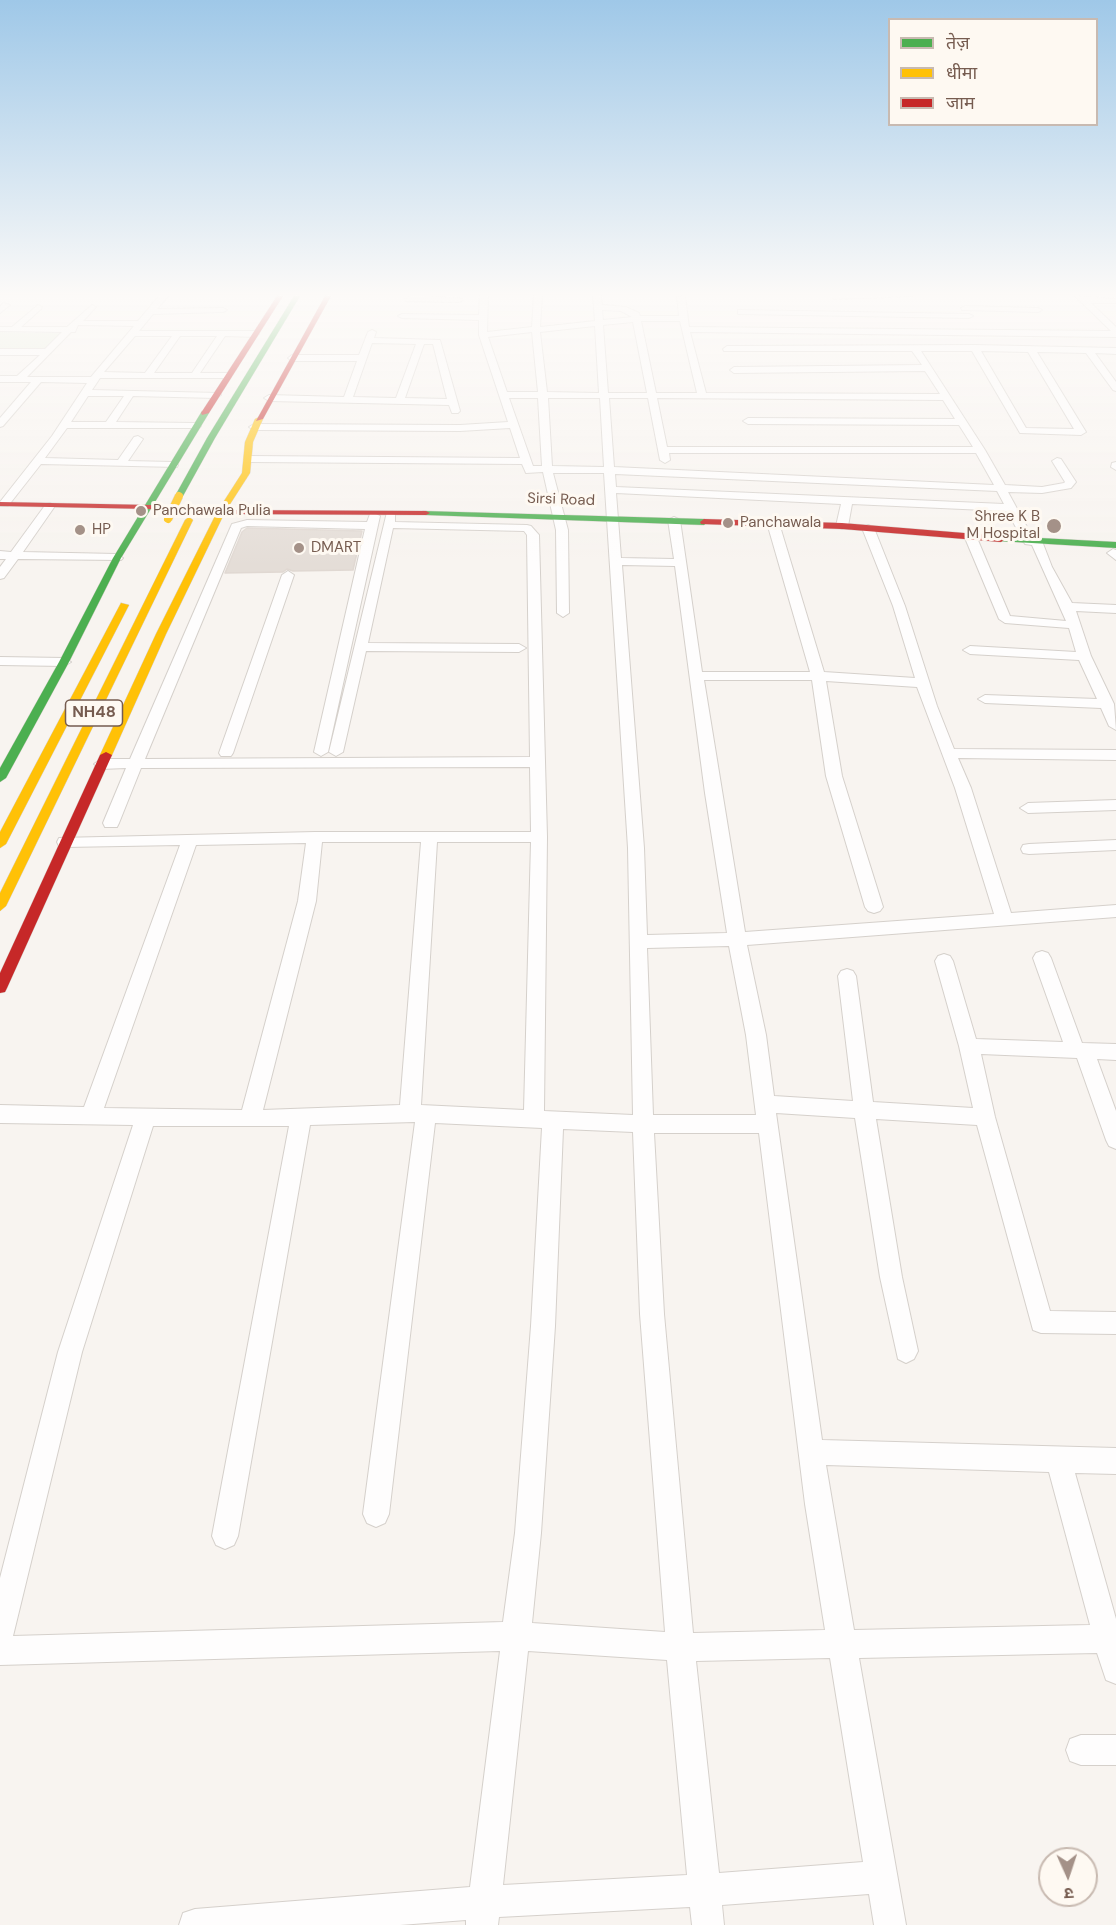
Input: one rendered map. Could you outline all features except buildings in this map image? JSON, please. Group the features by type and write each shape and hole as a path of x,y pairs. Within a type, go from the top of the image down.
{"main road":[{"path":"0,778 64,662 117,558 221,386"},
{"path":"165,525 211,438 243,386"},
{"path":"0,988 103,759 221,512 246,473 249,442 274,386"},
{"path":"108,506 162,484"},
{"path":"236,490 238,504 261,512"},
{"name":"NH48","path":"0,906 201,497"},
{"name":"Sirsi Road","path":"4,500 56,498 84,505"},
{"name":"Sirsi Road","path":"4,500 50,506 150,507 373,520 495,514 728,524 842,526 971,538 1033,541 1115,552"},
{"name":"NH48","path":"0,844 130,593"}],"street":[{"path":"0,424 34,386"},
{"path":"4,500 38,461 90,386"},
{"path":"347,400 352,386"},
{"path":"400,400 405,386"},
{"path":"448,386 460,428"},
{"path":"502,386 527,465 533,477 549,482"},
{"path":"542,386 547,469 562,530 563,613"},
{"path":"603,386 636,848 643,1124 652,1314 670,1543 708,1925"},
{"path":"650,386 671,492"},
{"path":"700,386 702,395"},
{"path":"738,386 749,423"},
{"path":"663,450 870,386"},
{"path":"940,386 1033,541 1068,607 1084,656 1116,726"},
{"path":"997,386 1023,431 1081,432 1053,386"},
{"path":"86,393 178,398 216,395"},
{"path":"109,425 129,394"},
{"path":"505,395 702,395 749,423 1002,488 1042,490 1068,486 1071,482 1057,461"},
{"path":"700,493 699,475 749,423 797,409 947,397"},
{"path":"269,399 452,402"},
{"path":"749,423 797,409 962,422"},
{"path":"65,425 162,422 196,426"},
{"path":"749,423 980,450"},
{"path":"254,427 460,428 513,425"},
{"path":"121,463 138,439"},
{"path":"249,459 527,465 547,469 699,475"},
{"path":"38,461 173,465"},
{"path":"611,490 1012,508"},
{"path":"842,526 847,500"},
{"path":"0,574 50,506"},
{"path":"111,823 236,526 247,523 373,520 328,752"},
{"path":"328,752 360,647 390,520 531,530 533,535 544,1120 531,1487 483,1914"},
{"path":"674,520 737,939 756,1035 811,1452 890,1925"},
{"path":"773,523 799,605 818,676 834,776 874,907"},
{"path":"868,528 892,588 948,753 963,788 1004,920"},
{"path":"971,538 1005,619 1073,625"},
{"path":"0,555 117,558"},
{"path":"617,561 679,563"},
{"path":"226,753 288,575"},
{"path":"1068,607 1116,609"},
{"path":"360,647 519,648"},
{"path":"970,650 1084,656"},
{"path":"0,661 64,662"},
{"path":"696,676 818,676 923,683"},
{"path":"1100,687 1116,688"},
{"path":"985,699 1107,704"},
{"path":"139,759 226,753 328,752 537,757"},
{"path":"948,753 1116,755"},
{"path":"103,759 537,757"},
{"path":"1028,808 1116,805"},
{"path":"250,1119 307,901 315,837"},
{"path":"376,1514 418,1114 429,837"},
{"path":"65,842 190,838 538,837"},
{"path":"91,1117 190,838"},
{"path":"1029,849 1116,844"},
{"path":"639,942 737,939 1116,911"},
{"path":"1042,958 1116,1140"},
{"path":"944,961 969,1046 985,1117 1041,1322 1116,1323"},
{"path":"848,976 864,1108 891,1278 906,1352"},
{"path":"969,1046 1116,1052"},
{"path":"0,1114 250,1119 418,1114 643,1124 864,1108 985,1117"},
{"path":"0,1633 70,1352 146,1117"},
{"path":"225,1536 301,1118"},
{"path":"811,1452 1116,1461"},
{"path":"1058,1459 1116,1670"},
{"path":"0,1651 516,1636 681,1647 1109,1639"},
{"path":"1081,1750 1116,1750"},
{"path":"195,1925 483,1914 706,1890 882,1877"}],"traffic: fast":[{"path":"179,496 243,386"},
{"path":"0,778 64,662 117,558 205,413"},
{"path":"426,513 704,522"},
{"path":"1001,539 1116,545"}],"traffic: slow":[{"path":"106,755 161,634 221,512 246,473 249,442 259,419"},
{"path":"168,519 179,496"},
{"path":"0,906 189,520"},
{"path":"0,844 124,605"}],"traffic: jam":[{"path":"205,413 222,386"},
{"path":"259,419 278,386"},
{"path":"0,504 150,507 221,512 426,513"},
{"path":"704,522 842,526 1001,539"},
{"path":"0,988 106,755"}],"place":[{"name":"Panchawala Pulia","path":"141,511"},
{"name":"Panchawala","path":"728,523"},
{"name":"Shree K B M Hospital","path":"1054,526"},
{"name":"HP","path":"80,530"},
{"name":"DMART","path":"299,548"}]}
